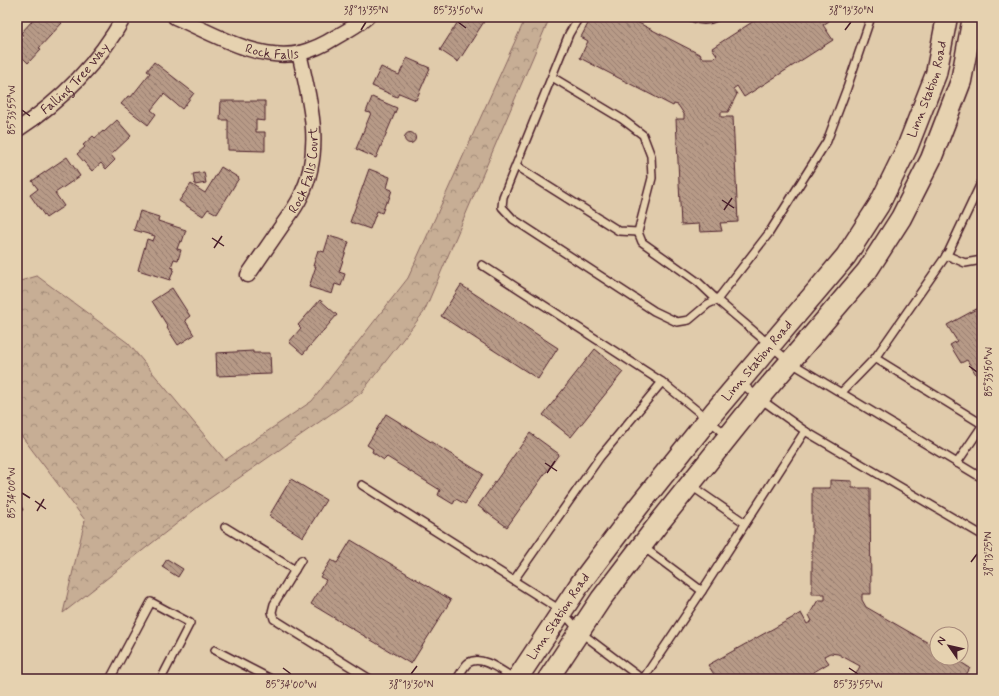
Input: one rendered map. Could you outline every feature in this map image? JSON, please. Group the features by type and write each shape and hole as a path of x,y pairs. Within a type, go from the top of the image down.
{"street":[{"name":"Falling Tree Way","path":"17,130 37,117 80,79 112,39 124,17"},
{"name":"Rock Falls","path":"175,17 246,49 280,54 299,53 324,44 351,29 367,17"},
{"name":"Linn Station Road","path":"516,679 580,584 638,507 770,345 846,256 878,205 907,148 936,74 947,17"},
{"name":"Linn Station Road","path":"548,679 601,599 659,523 759,398 867,272 901,218 931,158 961,81 976,18"},
{"name":"Rock Falls Court","path":"248,275 300,198 307,182 312,161 314,142 313,118 299,53"}],"lane":[{"path":"578,17 569,34 503,197 502,207 513,219 654,311 677,322 689,320 708,304 717,300 769,233 827,141 871,17"},
{"path":"692,17 698,20 711,20 716,17"},
{"path":"552,77 622,119 642,136 652,156 652,178 638,232 642,242 698,282 790,362 982,478"},
{"path":"516,166 619,231 638,232"},
{"path":"841,392 875,358 946,256 981,186"},
{"path":"946,256 965,263 982,260"},
{"path":"482,266 662,382 729,436"},
{"path":"875,358 982,425 958,463"},
{"path":"514,580 600,457 662,382"},
{"path":"740,382 804,431 982,535"},
{"path":"362,485 562,611 580,632 642,679 702,591 804,431"},
{"path":"689,485 745,523"},
{"path":"225,527 295,570"},
{"path":"642,546 702,591"},
{"path":"301,560 274,604 272,612 274,619 370,679"},
{"path":"110,679 151,602 190,623 161,679"},
{"path":"215,650 271,679"},
{"path":"457,679 467,663 478,660 488,663 516,679"}],"green space":[{"path":"526,17 550,17 424,312 361,393 203,503 63,613 85,520 17,430 17,282 37,276 128,343 225,460 312,401 408,278"}],"building":[{"path":"30,17 55,17 62,23 39,48 41,49 28,63 17,52 17,45 24,37 21,33 33,20"},
{"path":"461,17 487,17 458,62 440,50"},
{"path":"600,17 627,17 701,55 700,57 714,58 717,55 712,48 760,17 827,17 829,21 823,25 833,40 744,97 737,86 733,89 737,94 728,112 721,112 721,117 733,117 738,222 720,223 722,231 700,232 699,224 681,225 676,119 684,119 684,114 678,105 674,104 673,106 580,58 588,41 581,37 591,18 598,21"},
{"path":"407,58 430,68 416,100 399,93 397,97 372,86 381,67 399,75"},
{"path":"154,62 194,93 182,109 164,94 151,110 156,114 148,125 121,104 128,96 131,97 150,73 147,71"},
{"path":"372,97 397,108 376,158 356,149 371,113 366,112"},
{"path":"221,101 265,101 265,121 256,120 256,132 265,132 265,151 228,150 228,120 220,120"},
{"path":"117,120 131,136 111,155 115,160 106,169 101,163 92,171 77,154 85,147 83,145 93,136 95,138 103,131 104,132"},
{"path":"408,133 412,133 414,134 414,142 408,143 405,140 405,136"},
{"path":"67,157 80,176 55,193 64,206 46,218 30,195 38,189 32,181"},
{"path":"221,167 239,178 217,214 208,209 203,216 179,201 191,184 205,193"},
{"path":"369,169 390,177 387,188 392,190 382,213 377,211 370,229 350,222"},
{"path":"204,172 206,183 195,185 193,174"},
{"path":"140,211 159,217 158,221 186,230 182,242 180,241 177,249 181,250 178,260 174,259 171,267 174,268 170,280 138,270 147,239 153,241 155,236 134,230"},
{"path":"329,236 349,242 339,272 345,274 341,286 335,284 332,294 309,287 316,266 313,266 318,250 324,252"},
{"path":"461,285 558,348 538,379 441,316"},
{"path":"172,288 190,316 185,320 194,335 178,345 152,301"},
{"path":"320,300 337,315 303,354 289,342 301,328 298,325"},
{"path":"982,306 982,373 977,376 967,360 961,363 950,345 957,341 947,325"},
{"path":"595,349 623,372 571,437 543,415"},
{"path":"253,351 253,353 270,353 271,374 217,376 216,353"},
{"path":"386,414 483,474 465,504 456,499 453,504 438,495 440,490 387,457 384,460 372,452 373,449 367,445"},
{"path":"530,433 559,454 507,527 478,506"},
{"path":"291,479 326,500 303,537 269,516"},
{"path":"830,480 852,481 852,488 870,488 871,594 862,594 862,600 866,607 929,643 929,666 967,666 970,668 964,679 861,679 855,676 860,666 838,654 830,653 824,656 829,663 802,679 717,679 708,665 801,613 807,624 812,621 809,615 818,600 825,600 825,594 812,594 812,488 830,488"},
{"path":"17,497 23,510 17,513"},
{"path":"351,540 451,600 411,664 311,604 326,580 320,577 331,560 337,563"},
{"path":"167,559 183,569 178,577 162,567"}]}
